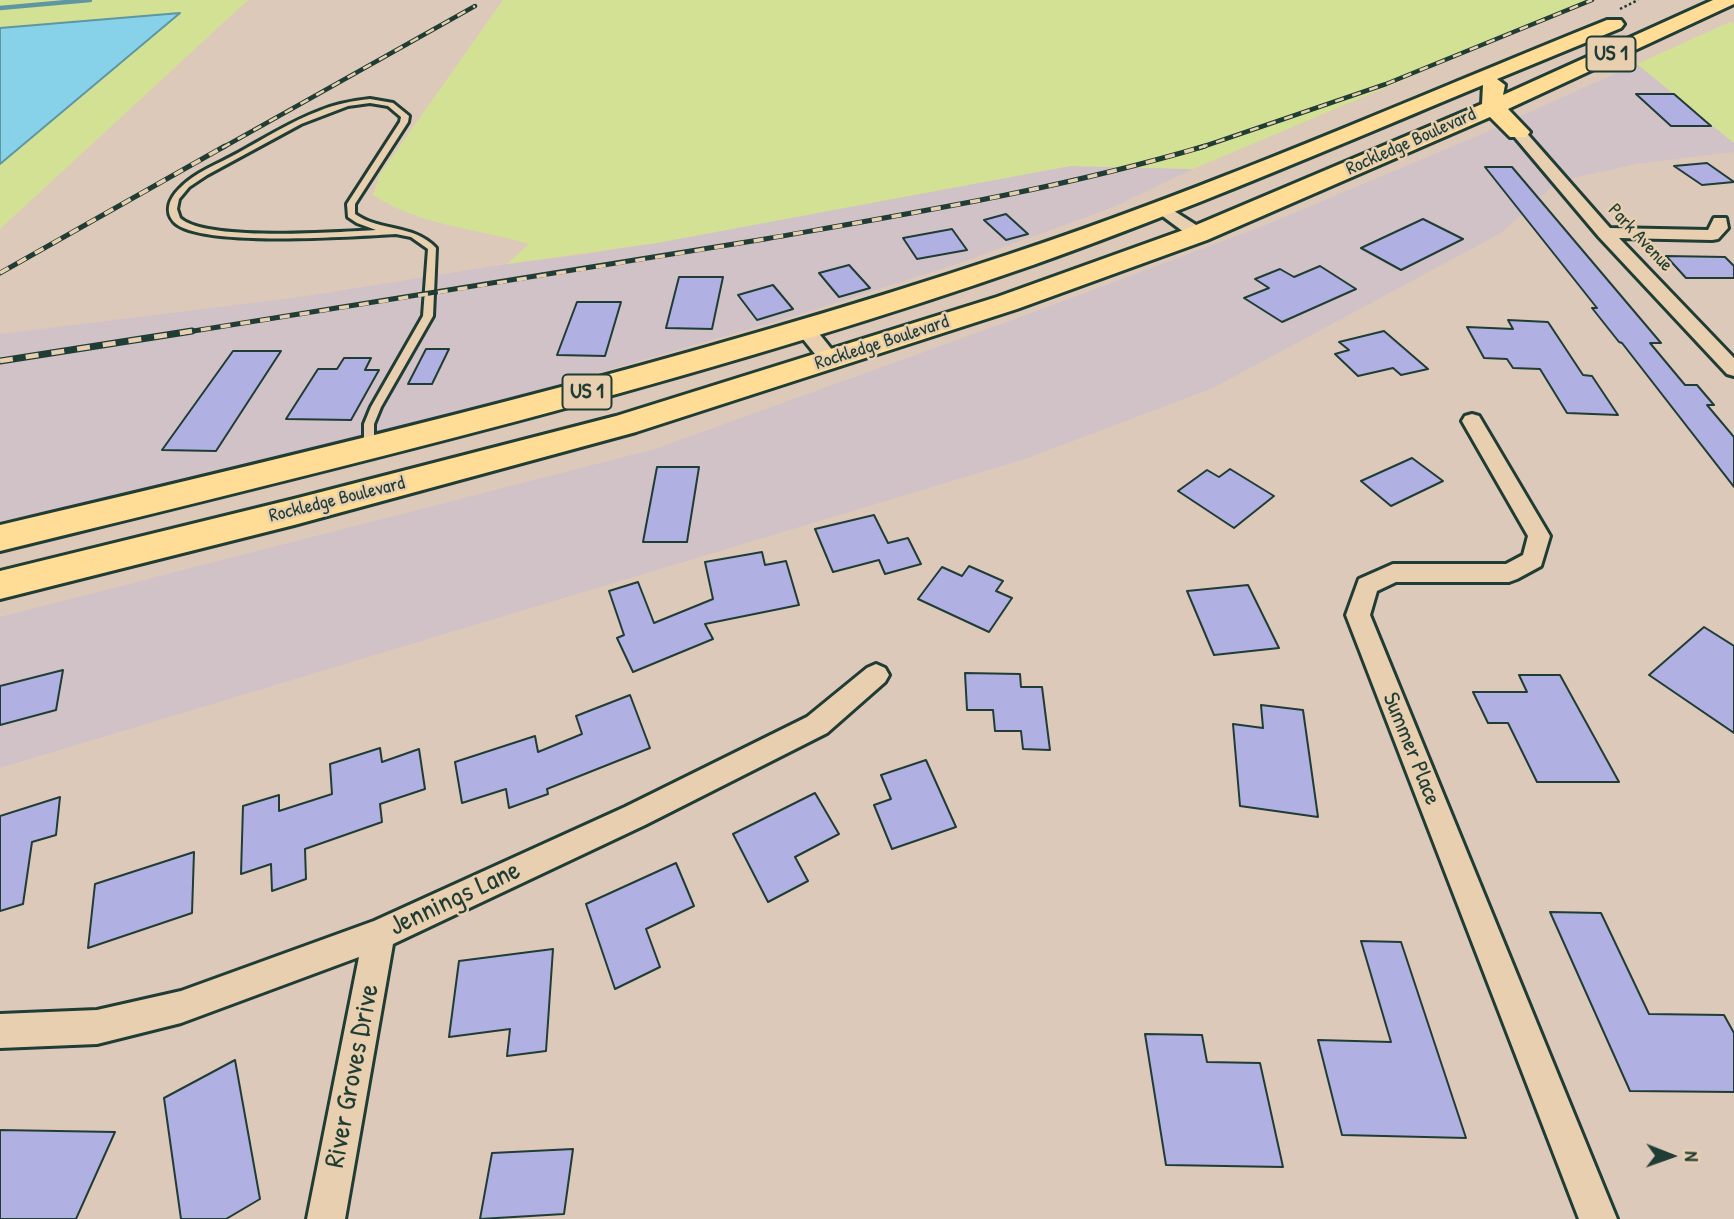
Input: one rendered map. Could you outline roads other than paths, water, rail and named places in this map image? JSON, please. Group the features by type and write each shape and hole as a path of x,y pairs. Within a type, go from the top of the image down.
{"main road":[{"name":"Rockledge Boulevard","path":"0,585 526,451 730,393 1007,303 1198,234 1517,97 1728,0"},
{"name":"Rockledge Boulevard","path":"0,538 369,449 535,406 806,330 1068,244 1163,209 1633,16"},
{"path":"1484,110 1499,73"},
{"path":"1441,97 1484,110 1518,132"},
{"path":"1453,123 1489,122 1518,132"},
{"path":"57,571 69,521"}],"street":[{"name":"Park Avenue","path":"1518,132 1605,233 1734,370"},
{"path":"1163,209 1198,234"},
{"path":"1605,233 1712,235 1720,228 1720,221"},
{"path":"806,330 830,360"},
{"name":"Summer Place","path":"1472,421 1539,536 1533,560 1508,573 1394,573 1367,585 1358,615 1598,1219"},
{"name":"Jennings Lane","path":"0,1031 97,1027 181,1007 379,933 635,816 817,725 876,675"},
{"name":"River Groves Drive","path":"326,1219 379,933"}],"lane":[{"path":"369,449 369,424 372,415 428,316 430,302 432,248 426,241 397,231 376,228 351,215 351,204 404,122 405,116 400,109 378,103 327,108 192,183 175,198 173,208 174,217 181,225 208,232 269,234 397,231"}],"water":[{"path":"180,13 0,164 0,28"}],"waterway":[{"path":"0,8 90,0"}],"railway":[{"path":"1204,146 1386,84 1592,0"},
{"path":"222,148 475,6"},
{"path":"0,273 225,146"},
{"path":"181,333 765,239 931,209 1096,175 1204,146"},
{"path":"1199,148 1204,146"},
{"path":"0,361 192,331"}]}
